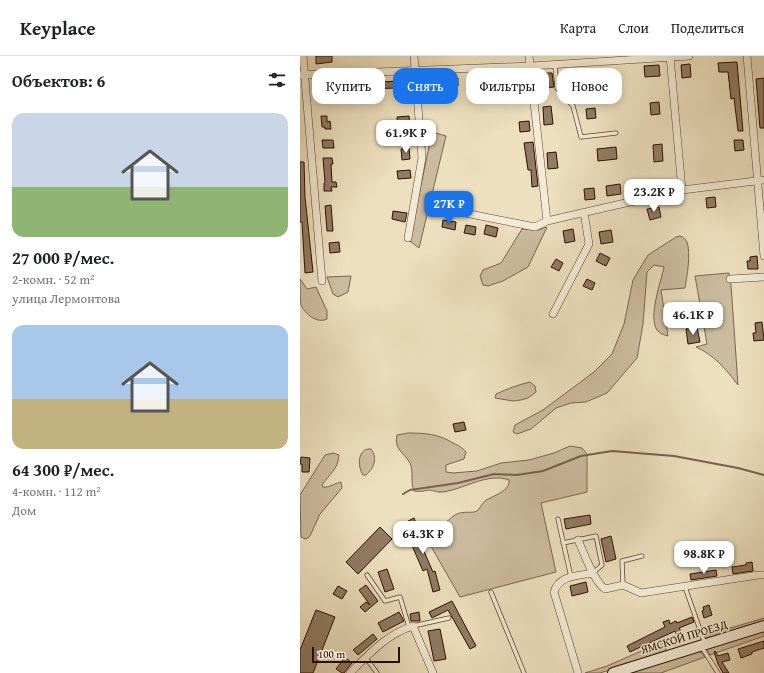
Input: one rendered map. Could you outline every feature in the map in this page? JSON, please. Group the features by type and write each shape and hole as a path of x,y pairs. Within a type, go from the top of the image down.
{"main road":[{"name":"ЯМСКОЙ ПРОЕЗД","path":"613,673 764,626"}],"street":[{"path":"303,56 302,75 322,281"},
{"path":"414,56 414,68"},
{"path":"529,56 547,221"},
{"path":"458,69 555,65 689,56"},
{"path":"747,56 761,181 764,256"},
{"path":"670,57 682,190"},
{"path":"302,75 393,72"},
{"path":"408,238 422,158 417,104"},
{"path":"430,206 535,227 547,221 682,190 761,181"},
{"path":"553,314 589,244 584,212"},
{"path":"730,279 764,277"},
{"path":"578,540 593,573 605,589 623,585 641,593 764,575"},
{"path":"578,673 554,592 556,587 564,578 593,573"},
{"path":"350,673 389,636 411,626 433,673"}],"lane":[{"path":"555,65 557,88 573,106 581,136 616,133"},
{"path":"558,519 571,577"},
{"path":"563,543 596,536 602,565 593,573"},
{"path":"623,585 622,561 642,556"},
{"path":"367,575 385,601 400,597 411,626 449,618"},
{"path":"685,587 703,645 718,673"},
{"path":"491,592 524,673"},
{"path":"366,657 377,673"}],"shaded area":[{"path":"432,132 446,136 419,248 411,242 410,239"},
{"path":"547,227 528,267 503,281 488,286 483,285 480,276 483,270 501,263 522,229 538,230"},
{"path":"680,236 686,240 689,253 685,288 661,290 668,336 658,331 655,324 654,308 664,267 654,265 647,272 643,324 637,358 607,393 586,402 571,403 556,408 531,429 517,434 513,432 515,425 543,410 594,372 612,354 624,324 633,280 648,255"},
{"path":"729,273 738,385 719,363 696,347 707,344 695,276"},
{"path":"351,276 348,292 338,297 333,294 327,277"},
{"path":"300,279 307,289 316,287 327,311 327,319 315,319 308,315 303,308 301,305"},
{"path":"530,382 535,386 536,392 528,398 513,401 495,398 496,394 512,387"},
{"path":"408,433 437,436 448,440 463,449 466,452 464,459 446,465 446,472 453,473 477,471 501,463 529,460 554,453 570,446 582,448 587,454 587,492 541,503 556,572 460,597 428,541 455,515 477,511 485,501 504,490 509,484 509,480 492,478 475,482 450,491 414,491 410,463 398,447 396,440 397,435"},
{"path":"371,449 375,459 369,472 366,475 363,475 359,464 360,456 364,450"},
{"path":"333,453 339,455 337,464 333,472 322,485 323,487 328,487 341,482 342,488 320,514 310,536 306,539 301,537 300,495 325,455"},
{"path":"764,618 764,622 707,639 704,636"},
{"path":"764,630 764,636 710,655 707,651 707,648"},
{"path":"662,642 666,649 665,652 600,673 585,673 607,666"},
{"path":"698,651 705,657 661,673 629,673"}],"building":[{"path":"316,56 332,56 332,62 316,64"},
{"path":"737,62 743,131 738,131 734,98 731,99 728,72 719,72 718,63"},
{"path":"690,64 691,77 682,78 681,65"},
{"path":"659,65 660,76 645,77 644,66"},
{"path":"549,73 552,73 554,87 549,87"},
{"path":"764,78 764,128 760,128 756,79"},
{"path":"393,81 393,88 385,88 385,82"},
{"path":"659,102 660,114 651,115 650,103"},
{"path":"551,106 553,124 544,125 543,107"},
{"path":"595,108 596,118 587,119 586,109"},
{"path":"321,116 327,116 327,122 330,121 331,129 325,129 325,127 322,127"},
{"path":"409,116 410,127 398,128 397,117"},
{"path":"529,121 530,131 520,132 519,122"},
{"path":"322,140 333,140 334,148 323,148"},
{"path":"734,140 743,140 744,150 735,151"},
{"path":"533,142 538,186 532,187 531,170 528,170 524,143"},
{"path":"662,144 663,161 654,162 653,145"},
{"path":"616,147 617,159 598,161 597,149"},
{"path":"409,148 410,159 402,160 401,149"},
{"path":"556,152 558,168 548,169 547,153"},
{"path":"323,158 332,158 332,182 336,182 337,187 331,187 332,191 324,191 325,182"},
{"path":"300,162 304,162 305,197 313,272 305,273 302,222 300,222"},
{"path":"410,170 411,178 398,179 397,171"},
{"path":"645,181 646,190 630,192 629,182"},
{"path":"620,184 621,194 607,196 606,186"},
{"path":"594,188 595,199 585,200 584,189"},
{"path":"450,192 462,194 460,203 448,200"},
{"path":"715,197 716,207 707,208 706,198"},
{"path":"331,205 333,231 327,231 325,206"},
{"path":"659,207 661,217 650,220 647,209"},
{"path":"393,211 407,213 405,222 392,219"},
{"path":"443,220 456,222 455,230 442,227"},
{"path":"466,225 476,227 475,235 464,233"},
{"path":"486,225 498,228 496,237 484,234"},
{"path":"573,229 575,241 565,243 563,231"},
{"path":"611,230 613,242 601,244 599,232"},
{"path":"339,242 340,252 330,253 329,243"},
{"path":"600,253 610,258 606,266 596,261"},
{"path":"757,256 758,269 748,269 747,261 750,261 750,257"},
{"path":"556,259 563,263 559,271 551,267"},
{"path":"587,279 595,283 592,290 583,286"},
{"path":"762,322 764,340 754,341 753,333 756,333 755,323"},
{"path":"697,327 700,342 688,344 686,329"},
{"path":"464,422 466,430 455,432 453,424"},
{"path":"301,457 310,458 309,472 302,472 302,464 300,464"},
{"path":"590,515 591,524 566,529 564,519"},
{"path":"414,518 425,545 422,547 433,572 435,571 440,590 433,592 427,569 423,571 410,541 415,538 408,521"},
{"path":"380,527 392,539 358,574 346,562"},
{"path":"611,536 616,559 606,562 601,539"},
{"path":"752,562 753,571 733,574 732,567 746,565 746,563"},
{"path":"387,569 394,589 385,592 378,572"},
{"path":"716,570 717,576 691,580 690,574"},
{"path":"586,582 588,592 572,596 570,586"},
{"path":"366,585 378,601 365,612 360,607 366,602 370,605 359,590"},
{"path":"338,586 347,591 342,599 333,594"},
{"path":"452,601 476,646 470,649 448,610 432,618 429,612"},
{"path":"709,605 712,615 704,618 702,611 704,610 703,607"},
{"path":"316,610 335,617 313,673 300,673 300,650"},
{"path":"399,612 404,621 383,632 378,623"},
{"path":"419,612 420,621 411,621 410,614"},
{"path":"692,617 694,622 679,628 682,633 677,635 675,631 630,652 627,646 665,627 663,622 669,620 670,624 676,621 677,623"},
{"path":"440,629 446,659 434,661 428,631"},
{"path":"373,634 377,639 358,655 353,650"},
{"path":"764,641 764,648 741,658 738,649"},
{"path":"715,651 718,656 728,653 730,660 722,662 729,673 723,673 718,664"},
{"path":"345,657 352,663 344,673 342,673 336,669"}],"waterway":[{"path":"403,494 410,490 458,483 494,474 517,475 543,471 581,456 612,451 674,456 738,468 764,475"}]}
